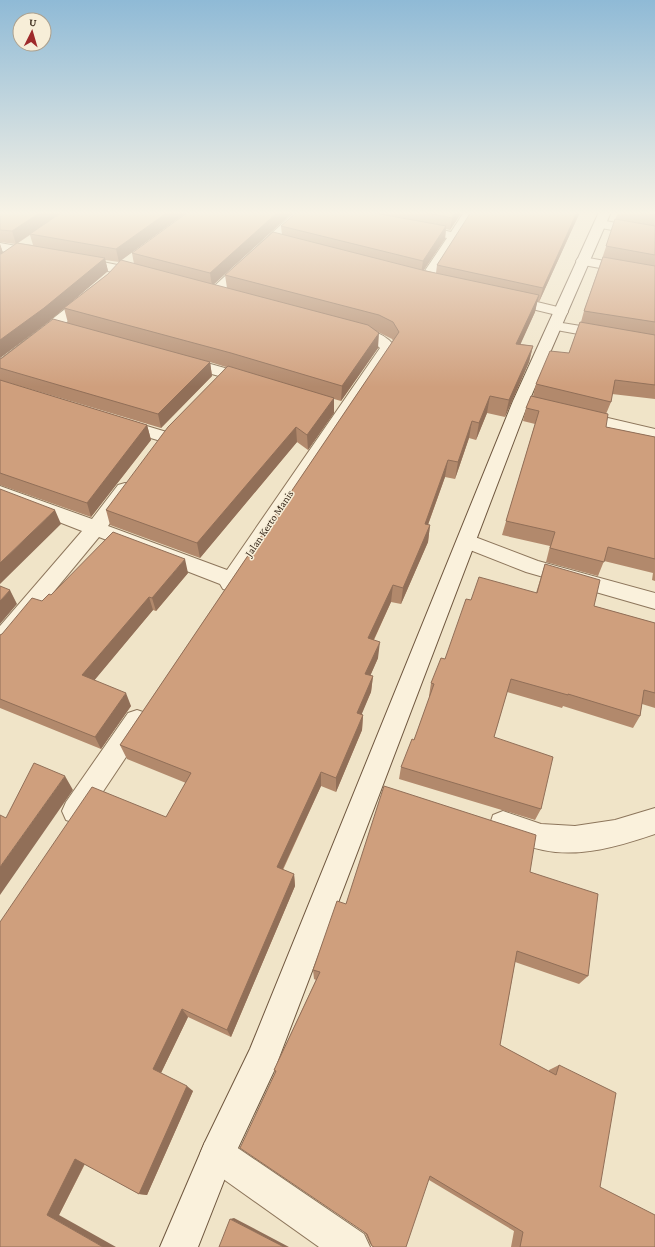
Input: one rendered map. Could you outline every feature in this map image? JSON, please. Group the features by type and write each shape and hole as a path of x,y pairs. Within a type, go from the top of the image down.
{"street":[{"path":"110,279 119,270"},
{"path":"129,270 151,276"},
{"path":"230,297 209,291 235,270"},
{"path":"425,280 431,270"},
{"path":"179,1247 217,1154 262,1059 383,787 467,541 529,403 558,319 579,270"},
{"path":"634,270 655,274"},
{"path":"409,277 440,284"},
{"path":"0,368 62,328 99,288"},
{"path":"493,296 558,319 655,343"},
{"name":"Jalan Kerto Manis","path":"218,600 232,580 338,407 388,348 386,343 373,336 336,326"},
{"path":"166,356 221,378 263,384"},
{"path":"559,411 655,434"},
{"path":"104,419 164,438"},
{"path":"4,630 95,529 136,474"},
{"path":"0,492 232,580"},
{"path":"467,541 533,567 655,601"},
{"path":"62,830 147,705"},
{"path":"478,816 546,838 588,839 631,829 655,821"},
{"path":"217,1154 351,1247"}],"building":[{"path":"0,270 90,270 44,308 0,340"},
{"path":"112,270 160,270 368,325 379,333 342,386 231,353 64,308"},
{"path":"199,270 213,270 210,273"},
{"path":"230,270 423,270 539,295 516,344 533,346 509,400 490,396 479,423 472,421 458,462 448,460 425,524 430,525 403,588 393,585 368,638 380,642 365,674 373,676 357,713 363,715 336,778 321,772 277,867 294,874 227,1030 182,1009 153,1069 187,1086 139,1194 75,1159 47,1215 103,1247 0,1247 0,922 92,787 166,817 191,773 120,745 399,332 393,322 379,315 225,275"},
{"path":"461,270 551,270 543,288"},
{"path":"598,270 655,270 655,322 584,311"},
{"path":"53,319 210,362 158,414 0,368 0,359"},
{"path":"580,322 655,335 655,385 615,380 611,402 536,384 550,351 569,353"},
{"path":"228,366 334,398 307,435 296,427 197,543 106,510 168,427"},
{"path":"0,380 147,425 87,503 0,473"},
{"path":"531,396 608,414 606,427 655,437 655,559 608,547 604,562 550,548 555,532 506,521 539,411 526,408"},
{"path":"0,489 55,510 0,563"},
{"path":"113,532 185,559 152,598 149,597 82,675 126,693 95,737 0,699 0,635 32,598 42,601 49,594 51,595"},
{"path":"545,564 600,580 594,606 655,623 655,693 644,690 640,716 568,694 511,679 494,737 553,757 541,809 401,767 412,739 414,740 434,684 431,683 441,658 445,659 466,599 471,600 479,577 537,593"},
{"path":"0,586 10,590 0,601"},
{"path":"34,763 65,776 0,867 0,815 6,818"},
{"path":"384,786 536,835 530,872 598,894 588,976 517,951 500,1045 556,1075 559,1065 616,1093 600,1187 655,1215 655,1247 520,1247 523,1232 430,1176 406,1247 374,1247 372,1246 367,1234 240,1148 276,1071 274,1070 320,972 313,970 337,901 346,904"},
{"path":"230,1219 284,1247 219,1247"}]}
